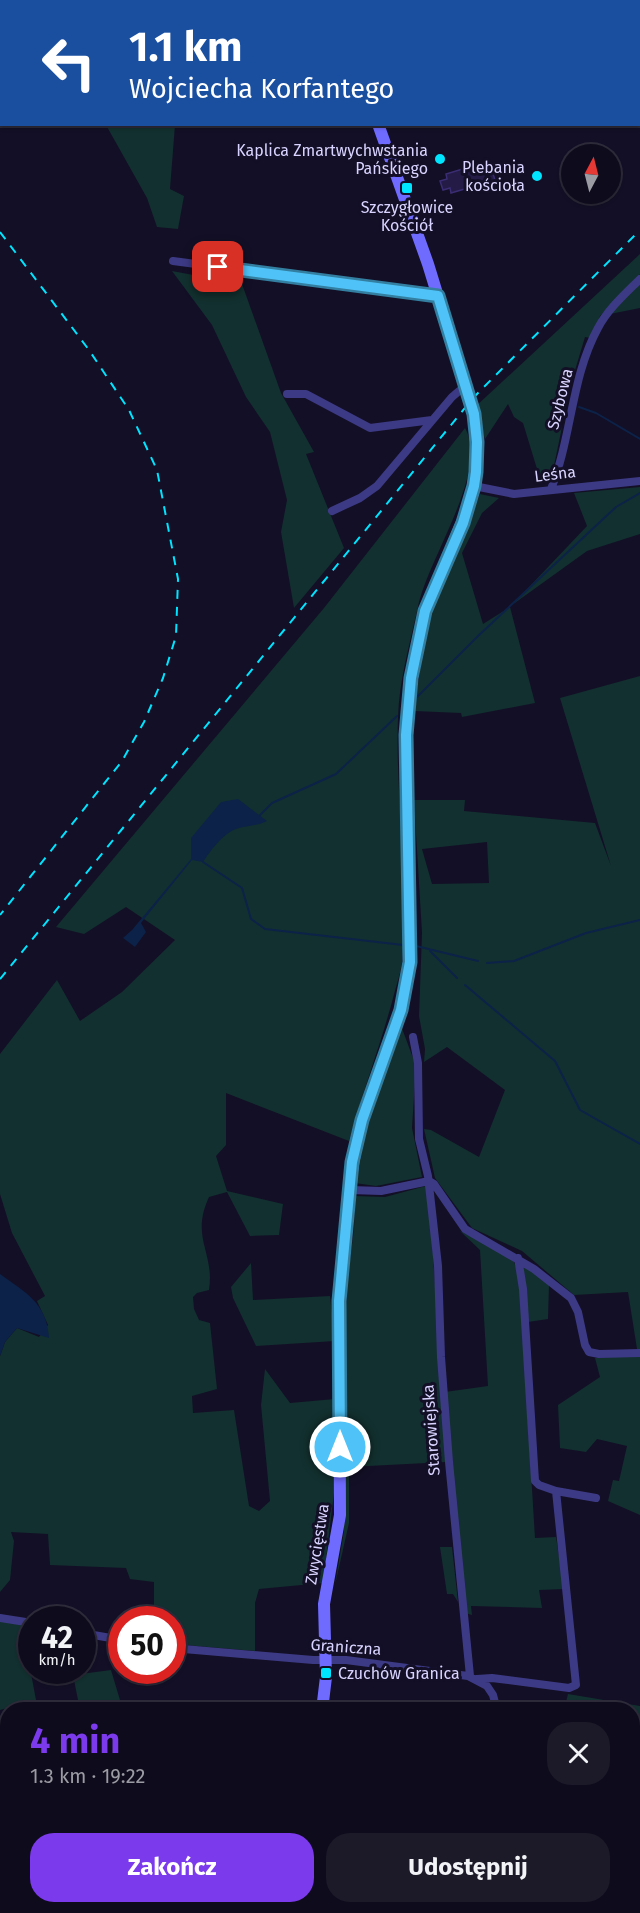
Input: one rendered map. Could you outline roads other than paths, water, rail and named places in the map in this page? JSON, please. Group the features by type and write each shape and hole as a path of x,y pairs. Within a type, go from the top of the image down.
{"main road":[{"name":"Zwycięstwa","path":"323,1702 326,1673 324,1604 340,1515 339,1301 350,1190 359,1129 401,1010 408,980 411,942 406,735 410,692 417,644 429,602 463,523 474,486 476,427 438,296 379,126"}],"street":[{"path":"173,261 438,296"},
{"name":"Szybowa","path":"551,489 560,462 584,363 594,335 604,318 640,279"},
{"path":"332,511 360,498 377,486 452,397 465,386"},
{"path":"287,394 306,394 370,428 432,420"},
{"name":"Leśna","path":"474,486 514,494 640,481"},
{"name":"Starowiejska","path":"413,1037 418,1064 419,1139 429,1181 438,1266 448,1462 474,1678"},
{"path":"350,1190 384,1191 429,1181"},
{"name":"Starowiejska","path":"429,1181 434,1184 465,1229 518,1258 545,1276 571,1298 578,1312 585,1346 589,1352 599,1354 640,1353"},
{"path":"518,1258 523,1289 535,1481 539,1485 556,1491 596,1498"},
{"path":"474,1678 503,1679 570,1688 575,1686 556,1491"},
{"path":"0,1618 18,1621"},
{"name":"Graniczna","path":"186,1649 346,1660 474,1678"},
{"path":"474,1678 492,1692 495,1702"}],"water":[{"path":"238,799 267,821 233,830 218,842 203,862 192,860 141,923 146,932 135,947 123,938 191,859 191,838 221,802"},
{"path":"0,1274 34,1300 44,1316 49,1338 17,1328 5,1342 0,1356"}],"waterway":[{"path":"579,407 596,413 640,439"},
{"path":"417,697 478,636 616,507 640,493"},
{"path":"260,815 272,803 336,774 397,716"},
{"path":"203,862 242,888 251,919 265,929 403,945"},
{"path":"487,963 514,961 586,933 640,920"},
{"path":"416,946 478,961"},
{"path":"430,951 457,978"},
{"path":"465,985 555,1061 580,1110 640,1144"}],"railway":[{"path":"0,979 473,398 640,230"},
{"path":"0,232 89,350 129,410 157,470 178,579 176,636 163,678 144,722 122,761 0,915"}],"place":[{"name":"Kaplica Zmartwychwstania Pańskiego","path":"440,159"},
{"name":"Plebania kościoła","path":"537,176"},
{"name":"Szczygłowice Kościół","path":"407,188"},
{"name":"Czuchów Granica","path":"326,1673"}]}
